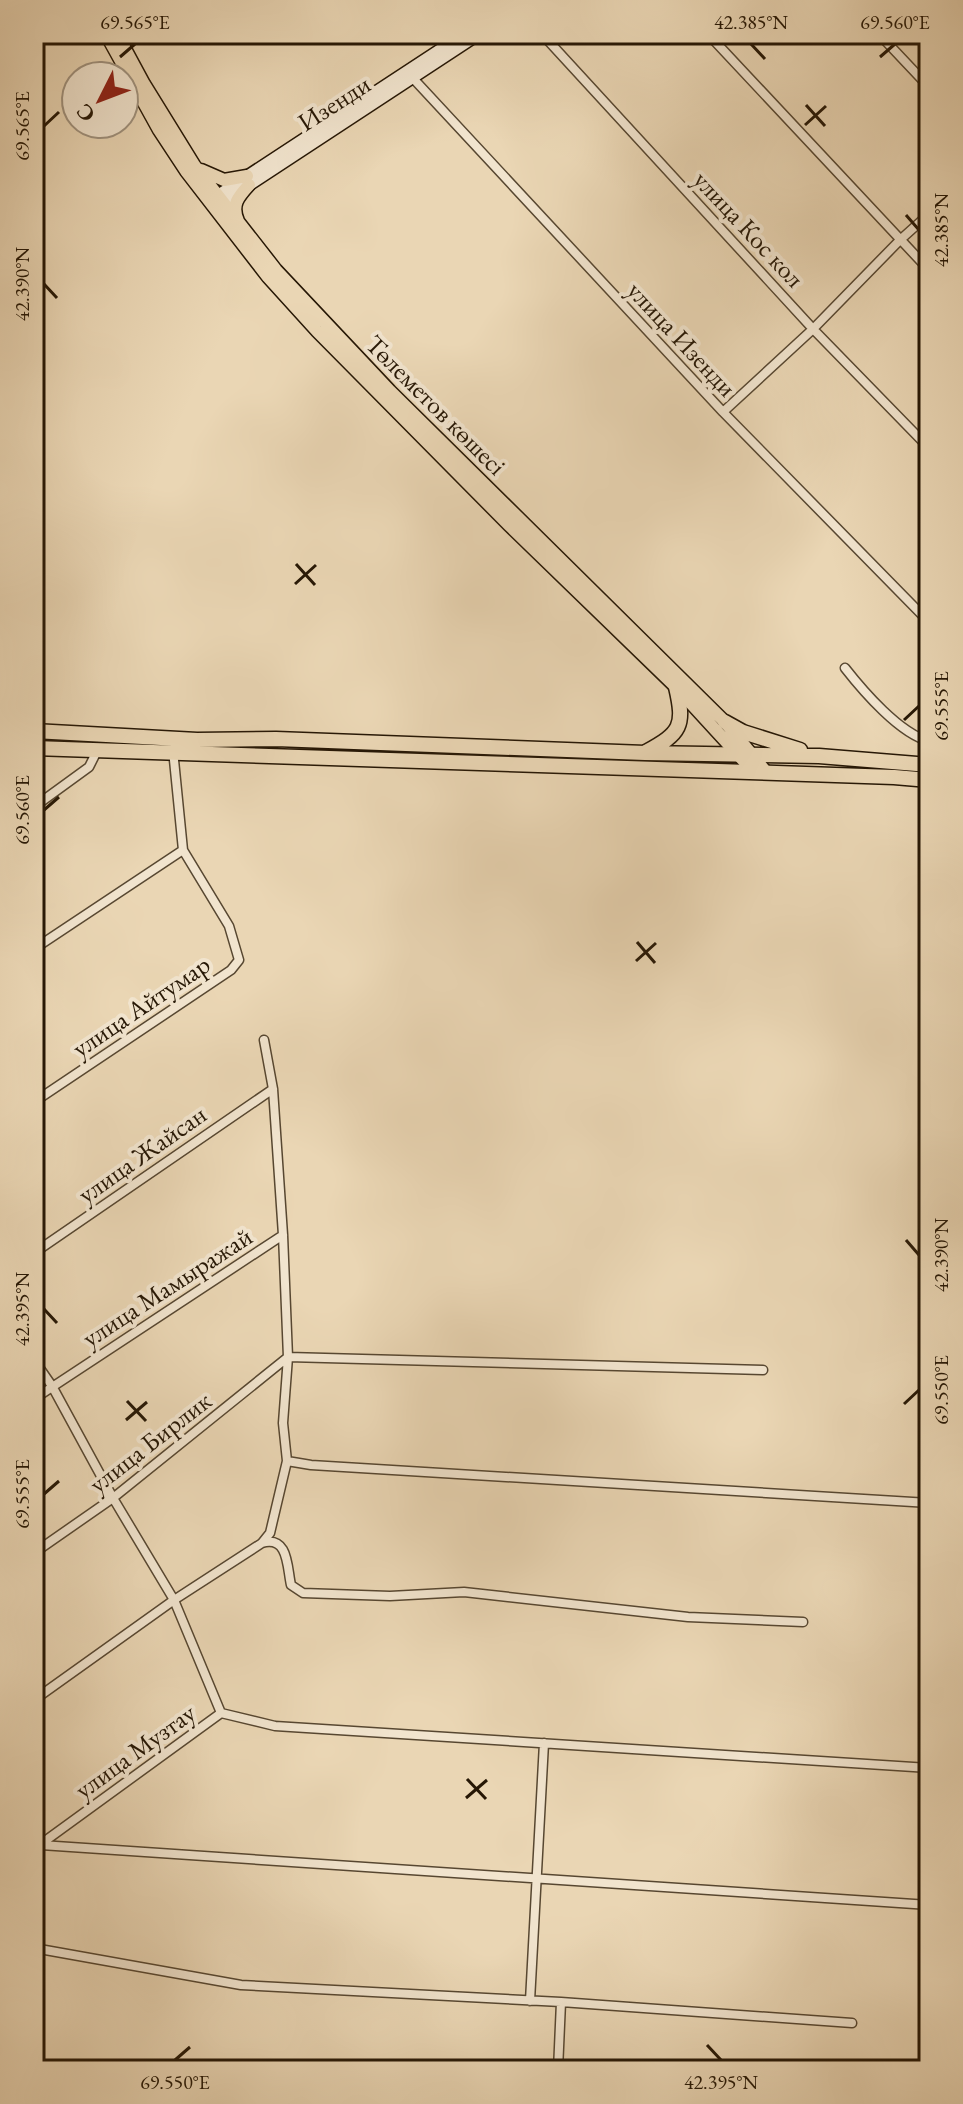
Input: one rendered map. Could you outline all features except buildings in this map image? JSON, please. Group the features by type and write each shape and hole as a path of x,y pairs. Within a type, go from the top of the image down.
{"highway":[{"path":"645,753 667,740 681,723 676,687"},
{"path":"725,722 761,739 819,756"},
{"path":"34,731 171,738 819,756 929,765"},
{"path":"34,748 929,780"}],"main road":[{"name":"Төлеметов көшесі","path":"106,34 159,130 268,277 317,331 509,525 747,755"},
{"name":"Төлеметов көшесі","path":"117,34 215,203 390,391 725,722 760,772"},
{"path":"194,165 214,178 248,181 238,197 234,212 245,234"}],"street":[{"name":"Изенди","path":"410,75 464,34"},
{"name":"Изенди","path":"215,203 410,75 479,34"},
{"name":"улица Кос кол","path":"542,34 813,329 929,448"},
{"path":"708,34 929,270"},
{"path":"879,34 929,87"},
{"name":"улица Изенди","path":"410,75 723,412 929,622"},
{"path":"723,412 813,329 929,214"},
{"path":"845,668 870,700 914,736 929,741"},
{"path":"34,949 183,850 171,738"},
{"path":"34,807 89,767 97,751"},
{"name":"улица Айтумар","path":"34,1102 231,970 239,960 229,926 183,850"},
{"path":"262,1543 270,1533 287,1461 283,1423 288,1357 273,1089 264,1040"},
{"name":"улица Жайсан","path":"34,1253 273,1089"},
{"name":"улица Мамыражай","path":"34,1399 283,1235"},
{"path":"288,1357 763,1370"},
{"name":"улица Бирлик","path":"34,1553 113,1498 288,1357"},
{"path":"34,1360 52,1386 113,1498 174,1600 221,1713 275,1726 929,1768"},
{"path":"287,1461 311,1465 929,1503"},
{"path":"34,1700 174,1600 270,1540 278,1543 286,1555 291,1585 303,1593 390,1596 464,1592 688,1617 803,1622"},
{"name":"улица Музтау","path":"37,1847 221,1713"},
{"path":"530,2001 544,1743"},
{"path":"37,1847 929,1905"},
{"path":"34,1948 241,1985 561,2002 852,2023"},
{"path":"558,2070 561,2002"}]}
